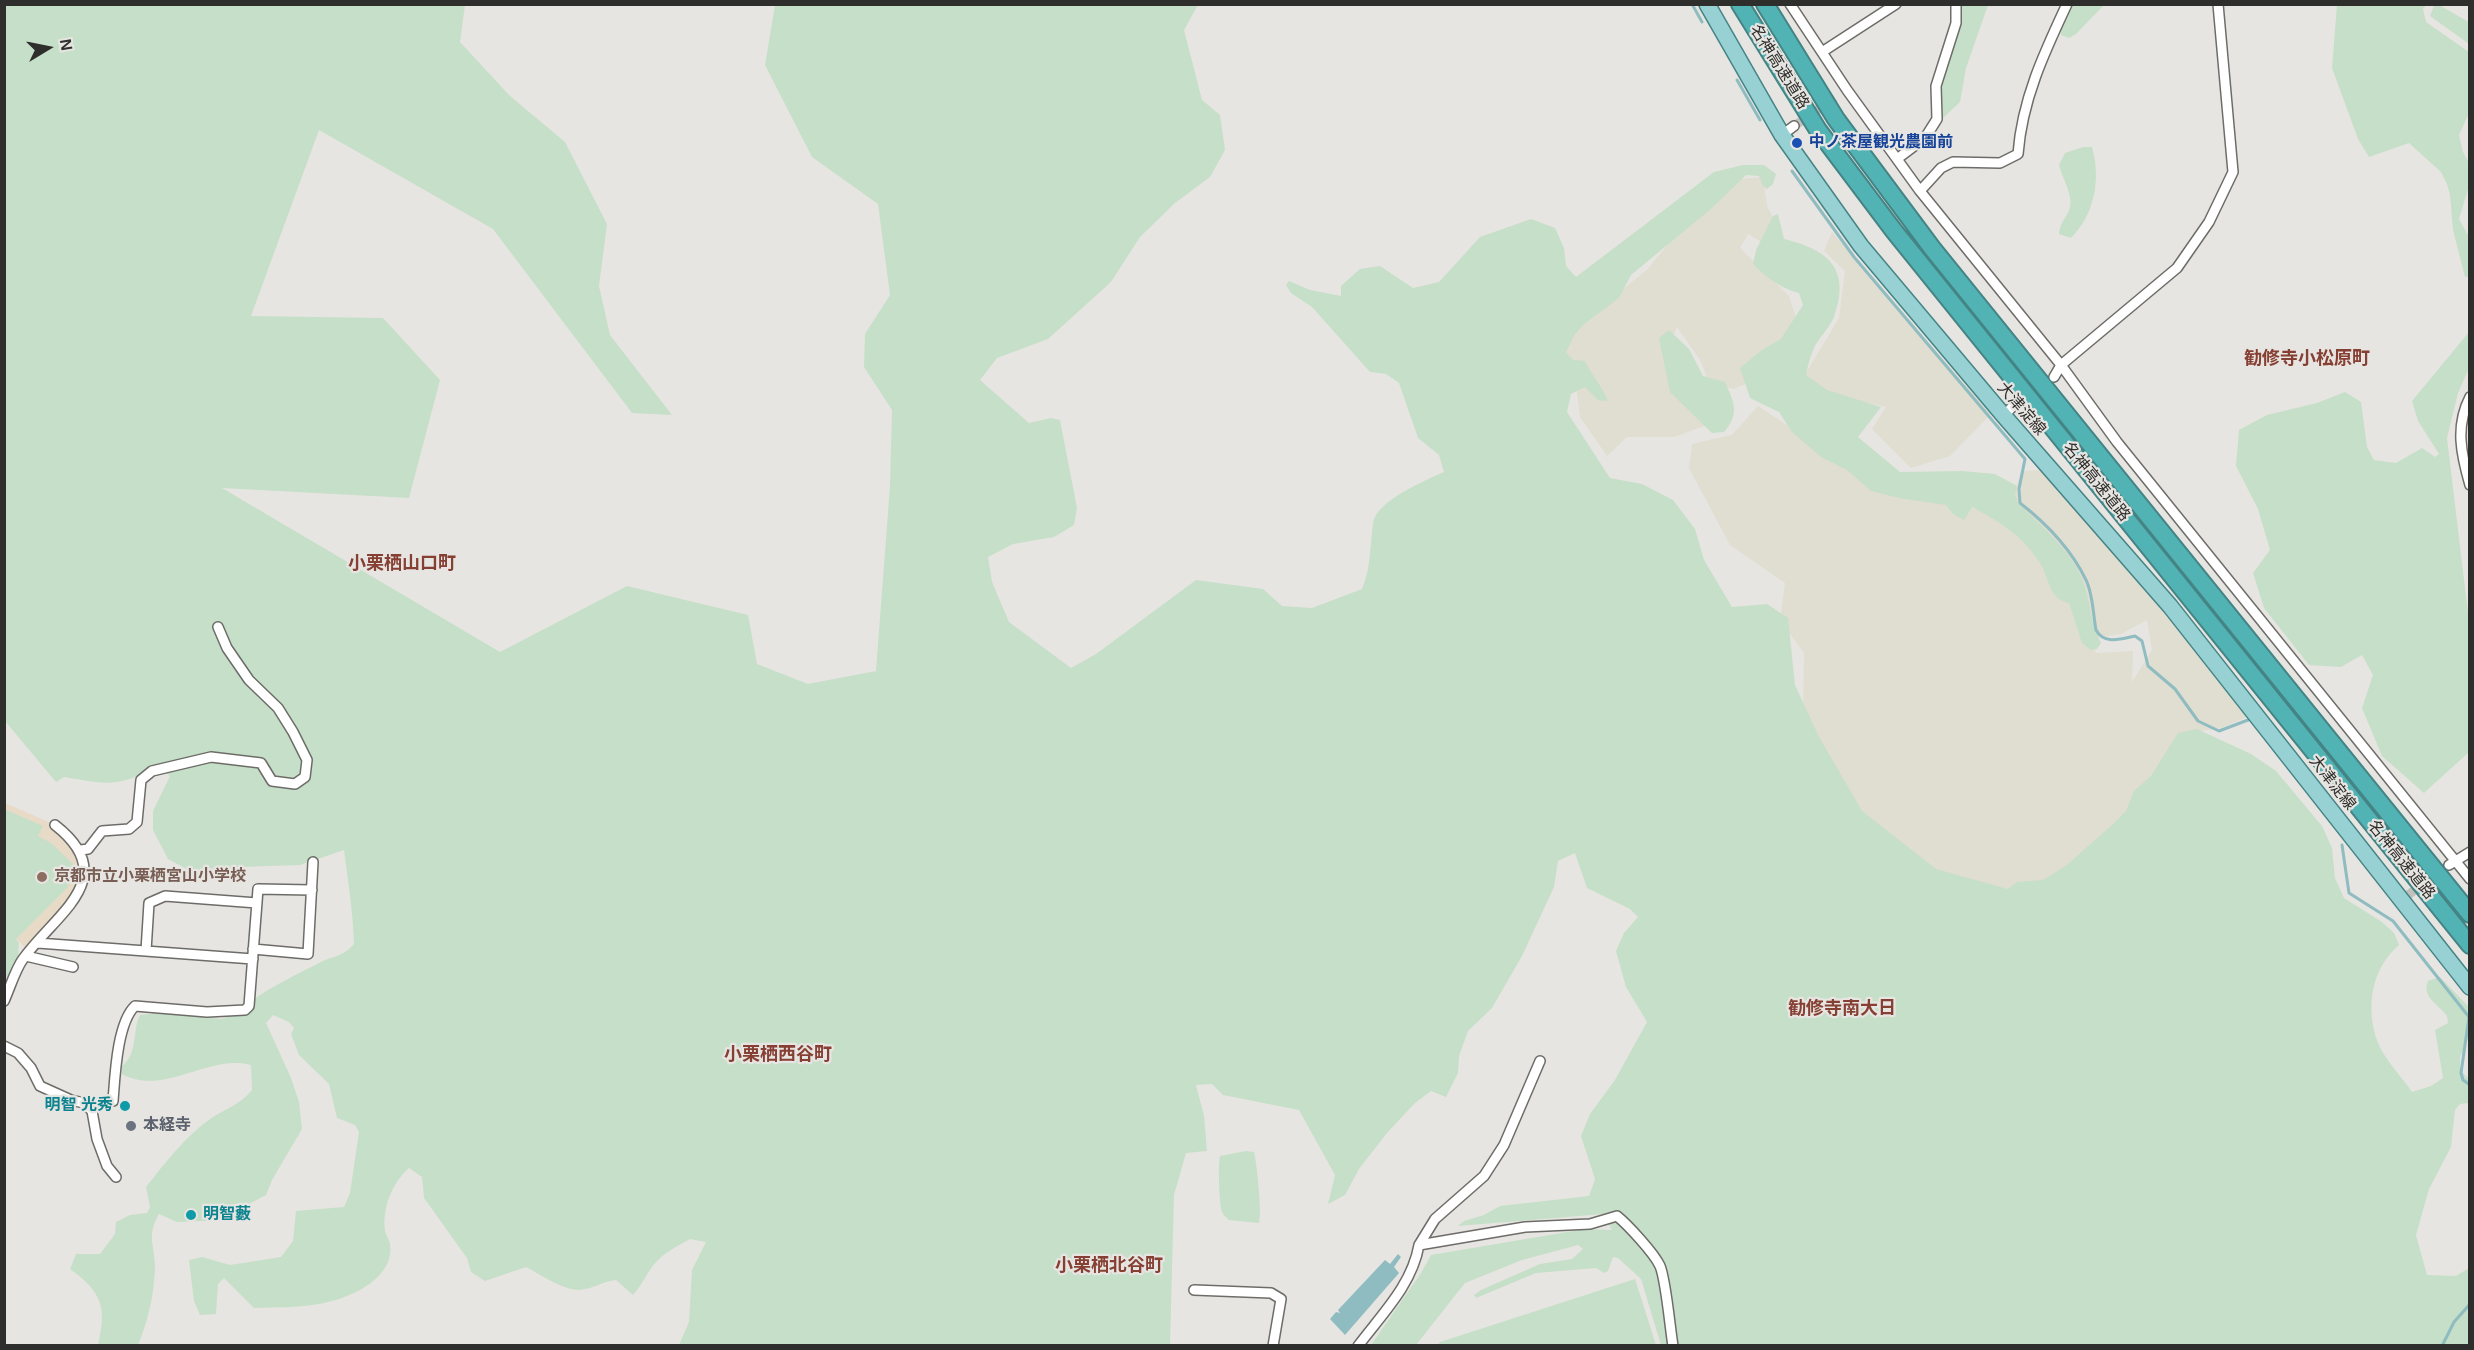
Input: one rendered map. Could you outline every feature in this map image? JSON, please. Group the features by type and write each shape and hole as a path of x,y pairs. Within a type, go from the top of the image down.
{"highway":[{"name":"名神高速道路","path":"1740,4 1818,130 1894,231 2469,945"},
{"name":"名神高速道路","path":"1765,4 1836,119 1932,248 2469,914"}],"main road":[{"name":"大津淀線","path":"1707,4 1868,255 2008,412 2170,606 2405,898 2469,987"}],"street":[{"path":"1790,4 1822,52 1842,93 2061,365 2124,451 2452,863 2469,879"},
{"path":"1822,52 1896,4"},
{"path":"1897,159 1925,138 1937,119 1936,86 1956,23 1956,4"},
{"path":"1920,191 1941,168 1953,162 2000,163 2018,154 2033,79 2067,4"},
{"path":"2054,376 2061,365 2178,268 2209,222 2233,172 2218,4"},
{"path":"2469,397 2460,429 2462,456 2469,485"},
{"path":"81,850 88,849 102,831 129,829 137,822 141,780 152,771 210,757 261,763 272,781 295,784 305,777 307,760 293,732 278,708 249,680 227,648 218,627"},
{"path":"4,1001 26,956 75,900 82,882 84,864 81,850 75,841 55,825"},
{"path":"2452,863 2469,852"},
{"path":"38,943 146,951 308,954 314,862"},
{"path":"4,1046 18,1053 31,1068 40,1086 71,1100 84,1103 113,1101 115,1075 126,1014 135,1006 207,1011 245,1010 249,1006 258,889 312,890"},
{"path":"146,951 149,903 165,896 257,903"},
{"path":"26,956 73,967"},
{"path":"1358,1346 1410,1278 1416,1265 1419,1245 1436,1219 1484,1176 1504,1145 1540,1061"},
{"path":"84,1103 92,1111 97,1139 107,1166 116,1177"},
{"path":"1419,1245 1526,1227 1590,1224 1617,1216 1634,1229 1641,1243 1660,1266 1673,1346"},
{"path":"1194,1290 1271,1293 1281,1299 1274,1346"}],"shaded area":[{"path":"1763,177 1767,206 1777,225 1772,248 1748,234 1740,248 1789,296 1798,324 1764,377 1733,389 1709,382 1700,360 1677,327 1668,348 1718,421 1674,437 1627,437 1607,456 1580,417 1574,367 1561,351 1566,334 1647,270 1682,227 1730,180"},
{"path":"1832,232 1991,414 1950,456 1911,468 1872,429 1886,407 1826,393 1804,376 1839,318 1845,271 1824,251"},
{"path":"1758,406 1797,432 2019,528 2068,597 2096,653 2133,651 2132,682 2152,650 2147,620 2121,634 2094,638 2013,499 2021,471 2040,470 2099,532 2247,717 2221,728 2187,733 2080,900 1910,886 1803,723 1804,653 1780,620 1785,583 1730,545 1689,468 1692,444 1732,435"},
{"name":"京都市立小栗栖宮山小学校","path":"5,803 51,823 76,847 81,867 78,887 74,895 27,950 5,926"}],"green space":[{"path":"4,5 465,5 460,42 510,96 565,142 607,224 599,286 610,335 672,415 632,413 493,229 319,130 251,316 383,318 440,380 409,498 222,488 500,652 627,586 748,615 757,664 808,684 876,671 890,486 892,410 864,367 865,334 890,295 878,204 812,157 765,65 775,5 1198,5 1184,30 1202,100 1220,115 1225,150 1210,177 1175,203 1140,237 1111,282 1048,339 997,358 980,380 1029,423 1051,418 1060,420 1077,508 1074,525 1054,537 1013,544 988,557 992,582 1009,622 1071,668 1096,654 1196,580 1263,589 1282,606 1312,608 1362,589 1367,573 1376,515 1392,499 1403,492 1444,472 1439,455 1418,438 1399,383 1386,374 1370,372 1312,307 1291,293 1286,285 1289,281 1310,290 1341,296 1341,286 1360,269 1380,266 1413,288 1439,282 1480,237 1531,219 1555,228 1564,248 1566,266 1576,277 1714,172 1743,165 1764,165 1776,174 1773,184 1767,189 1763,186 1759,176 1746,175 1712,208 1631,275 1619,298 1584,324 1575,334 1566,352 1573,360 1585,361 1608,401 1598,400 1585,387 1571,394 1567,412 1610,478 1642,484 1673,500 1695,529 1704,560 1732,607 1767,604 1788,618 1795,685 1819,737 1862,811 1936,869 2008,889 2017,882 2043,880 2067,865 2126,811 2134,791 2151,776 2178,733 2197,729 2251,754 2276,771 2322,826 2332,848 2335,878 2344,898 2382,922 2394,933 2399,945 2382,966 2377,977 2373,990 2372,1016 2381,1049 2412,1092 2431,1086 2443,1078 2435,1030 2448,1023 2447,1016 2429,997 2428,981 2440,977 2469,1007 2469,1037 2460,1057 2460,1070 2469,1079 2469,1103 2460,1104 2455,1110 2451,1147 2429,1189 2416,1235 2427,1275 2456,1276 2469,1268 2469,1345 1661,1345 1641,1279 1618,1258 1613,1257 1608,1271 1604,1273 1596,1268 1536,1273 1476,1298 1474,1295 1540,1264 1572,1259 1583,1249 1578,1245 1522,1260 1465,1283 1416,1345 1371,1345 1431,1255 1585,1229 1612,1230 1603,1214 1458,1226 1464,1221 1484,1215 1500,1206 1589,1196 1595,1179 1581,1136 1590,1114 1615,1080 1647,1022 1626,987 1616,951 1624,933 1638,917 1630,909 1587,888 1575,853 1558,861 1554,887 1522,956 1492,1008 1468,1031 1459,1056 1458,1073 1446,1097 1431,1091 1415,1103 1387,1133 1359,1169 1345,1195 1328,1204 1335,1175 1299,1110 1223,1095 1212,1084 1196,1085 1204,1116 1207,1151 1186,1153 1174,1195 1170,1345 679,1345 689,1322 692,1270 706,1242 690,1239 664,1255 652,1267 633,1295 616,1280 579,1290 552,1282 526,1267 485,1281 471,1272 467,1258 424,1198 422,1177 409,1168 393,1188 385,1214 385,1231 390,1244 390,1256 386,1266 371,1283 349,1295 319,1304 254,1308 224,1278 218,1284 216,1314 200,1315 194,1301 189,1260 202,1257 230,1265 281,1257 293,1241 296,1211 344,1207 350,1193 359,1132 355,1125 337,1118 329,1084 299,1055 291,1034 294,1028 289,1022 273,1015 266,1023 291,1078 299,1102 302,1129 272,1180 266,1195 243,1207 226,1220 177,1222 159,1214 152,1235 155,1268 152,1298 138,1345 98,1345 102,1310 89,1285 70,1269 76,1254 100,1254 115,1234 116,1222 130,1215 147,1213 150,1207 146,1187 168,1160 201,1126 238,1103 252,1090 251,1065 235,1063 154,1081 138,1080 122,1074 122,1066 133,1049 140,1015 168,1012 221,1019 252,1009 254,999 304,970 339,955 354,944 344,850 300,865 240,867 210,873 185,868 168,859 153,830 153,811 170,776 159,767 112,783 64,777 56,782 5,721"},
{"path":"1956,5 1988,5 1966,68 1960,102 1939,122 1939,90"},
{"path":"2073,5 2104,5 2076,34 2069,38 2061,35 2061,21"},
{"path":"2337,5 2426,5 2423,9 2426,22 2469,52 2469,113 2459,135 2463,152 2469,163 2469,186 2459,219 2469,237 2469,276 2465,277 2453,230 2450,195 2441,172 2409,143 2369,157 2358,139 2332,68"},
{"path":"2439,5 2469,22 2469,44 2430,16 2434,6"},
{"path":"2083,147 2092,147 2096,184 2086,218 2071,238 2059,234 2071,202 2059,165 2065,153"},
{"path":"1778,214 1784,239 1813,249 1824,256 1838,274 1839,300 1834,317 1814,348 1806,375 1827,390 1881,407 1858,437 1900,472 1962,471 1995,474 2017,486 2015,494 2018,503 2055,539 2078,570 2086,589 2097,636 2101,643 2097,649 2091,650 2082,643 2069,603 2062,601 2053,593 2040,563 2010,530 1972,507 1964,520 1953,514 1946,505 1871,491 1847,470 1821,457 1792,432 1779,412 1750,398 1740,368 1762,350 1781,339 1803,305 1799,293 1774,282 1753,264 1756,250 1773,216"},
{"path":"1669,330 1689,349 1703,376 1725,382 1731,396 1734,414 1724,432 1712,433 1670,392 1659,338"},
{"path":"2469,332 2469,368 2458,393 2447,438 2469,621 2469,752 2424,793 2382,756 2362,708 2373,675 2362,655 2341,667 2309,665 2264,608 2253,573 2270,550 2258,509 2236,466 2239,430 2267,415 2317,403 2345,392 2361,402 2367,447 2374,460 2396,463 2422,448 2435,457 2439,454 2418,421 2412,401"},
{"name":"京都市立小栗栖宮山小学校","path":"6,810 43,826 38,836 51,843 73,864 68,887 16,939 19,943 18,957 5,983"},
{"path":"1246,1151 1254,1152 1260,1199 1259,1223 1229,1220 1223,1214 1221,1207 1220,1156"},
{"path":"1635,1279 1656,1345 1437,1345 1440,1342"}],"water":[{"path":"1398,1254 1401,1257 1394,1267 1399,1273 1345,1335 1330,1319 1336,1312 1340,1313 1338,1310 1385,1260 1390,1264"}],"waterway":[{"path":"1692,4 1702,22"},
{"path":"1737,80 1760,120"},
{"path":"1792,171 1854,257 2025,459 2019,489 2020,503 2058,538 2080,569 2090,591 2096,630 2099,635 2113,640 2135,636 2142,641 2148,666 2175,689 2198,721 2219,731 2248,720"},
{"path":"2342,845 2349,893 2393,921 2469,1017 2461,1073 2463,1080 2470,1085"},
{"path":"2442,1346 2454,1322 2470,1304"}],"tunnel":[{"path":"1794,126 1838,96"},
{"path":"2012,407 2044,383"},
{"path":"2408,895 2449,865"}],"place":[{"name":"中ノ茶屋観光農園前","path":"1797,143"},
{"name":"京都市立小栗栖宮山小学校","path":"42,877"},
{"name":"明智 光秀","path":"125,1106"},
{"name":"本経寺","path":"131,1126"},
{"name":"明智藪","path":"191,1215"}],"district":[{"name":"勧修寺小松原町","path":"2307,359"},
{"name":"小栗栖山口町","path":"402,564"},
{"name":"勧修寺南大日","path":"1842,1009"},
{"name":"小栗栖西谷町","path":"778,1055"},
{"name":"小栗栖北谷町","path":"1109,1266"}]}
